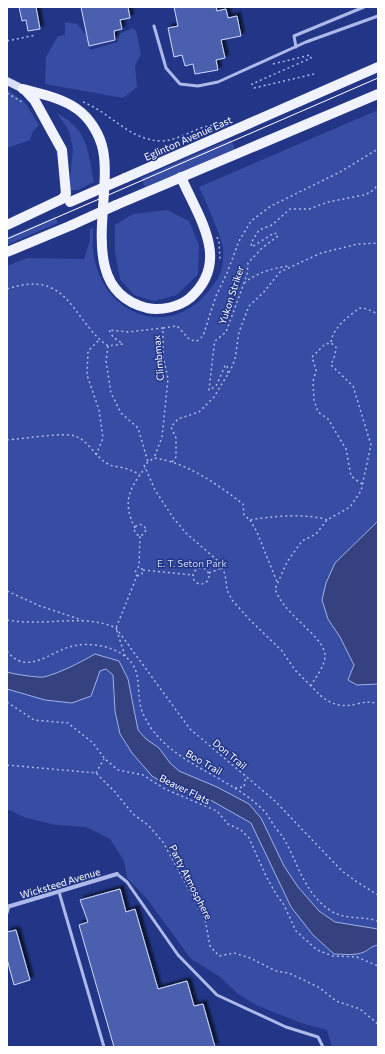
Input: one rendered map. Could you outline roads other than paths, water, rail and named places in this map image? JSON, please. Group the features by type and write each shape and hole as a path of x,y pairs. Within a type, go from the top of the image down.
{"main road":[{"name":"Eglinton Avenue East","path":"7,230 378,67"},
{"path":"23,89 69,105 77,110 93,126 103,150 101,234 102,251 107,273 111,283 126,298 147,308 167,308 178,306 188,300 198,291 204,282 210,266 210,244 181,177"},
{"path":"7,225 62,198 66,194 62,150 35,101 23,89"},
{"path":"7,252 181,177 300,129 378,94"}],"street":[{"path":"7,81 23,89"},
{"name":"Wicksteed Avenue","path":"8,906 60,892 117,874"}],"lane":[{"path":"296,47 294,36 364,7"},
{"path":"154,26 166,68 180,84 198,86 218,82 296,47 378,16"},
{"path":"117,874 128,882 178,955 217,995 286,1027 318,1038 323,1047"},
{"path":"60,892 104,1047"},
{"path":"7,913 8,906"}],"tram line":[{"path":"7,239 378,78"}],"park label":[{"name":"E. T. Seton Park","path":"192,563"}]}
